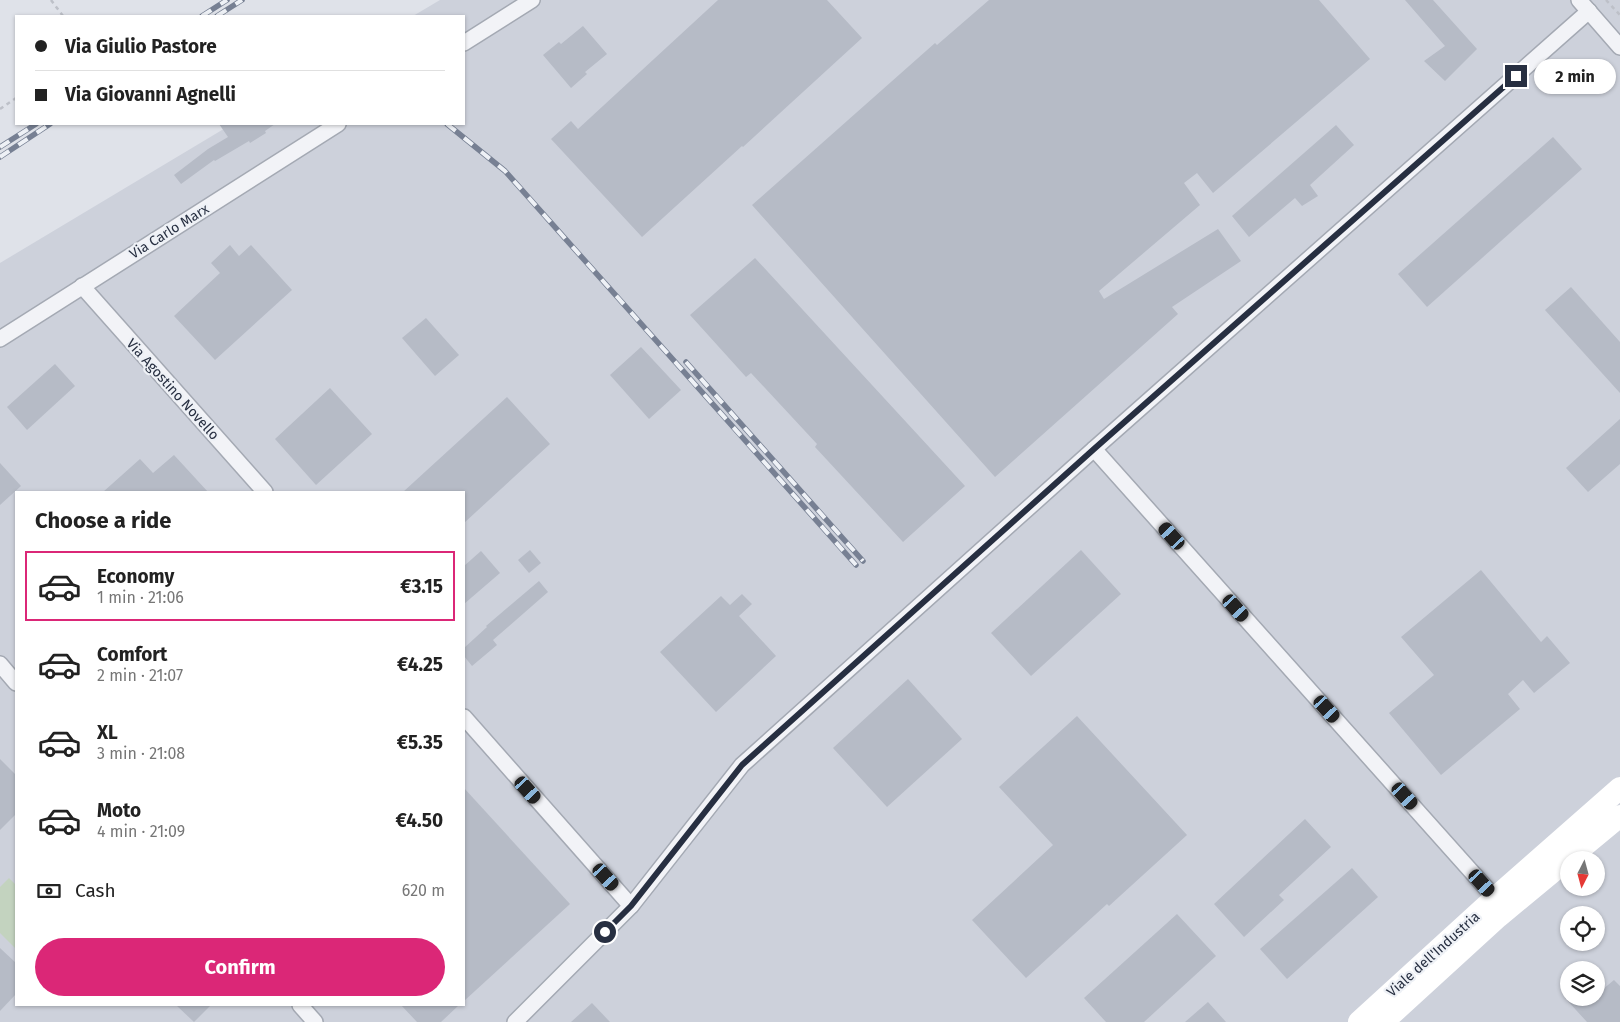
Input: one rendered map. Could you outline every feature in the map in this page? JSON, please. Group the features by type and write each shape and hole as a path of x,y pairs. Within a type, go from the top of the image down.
{"main road":[{"name":"Viale dell'Industria","path":"1359,1022 1495,898 1620,788"},
{"name":"Viale dell'Industria","path":"1383,1022 1498,917 1620,816"}],"street":[{"path":"465,43 532,0"},
{"path":"1578,0 1620,46"},
{"path":"514,1022 631,906 742,765 1094,449 1589,12"},
{"name":"Via Carlo Marx","path":"0,339 336,125"},
{"name":"Via Agostino Novello","path":"82,286 264,491"},
{"path":"1094,449 1495,898"},
{"path":"0,664 15,681"},
{"path":"465,718 631,906"},
{"path":"301,1006 315,1022"}],"path":[{"path":"51,0 62,15"},
{"path":"1606,0 1620,16"},
{"path":"0,108 15,99"}],"shaded area":[{"path":"440,0 1620,0 1620,1022 0,1022 0,263 230,125 465,125 465,15 415,15"}],"green space":[{"path":"9,878 15,884 15,948 0,933 0,887"}],"building":[{"path":"718,0 827,0 862,38 642,237 551,139 571,121 578,129"},
{"path":"989,0 1319,0 1370,59 1213,193 1197,173 1184,183 1200,205 1099,291 1104,299 1218,229 1241,261 1172,307 1178,314 995,477 752,205 935,43 937,45"},
{"path":"1405,0 1433,0 1477,49 1445,81 1424,61 1445,46"},
{"path":"583,26 607,54 585,72 587,74 571,88 543,55 559,42 561,44"},
{"path":"220,125 274,125 265,131 266,133 250,143 249,141 214,160 181,184 174,175 208,149 228,137"},
{"path":"1336,125 1354,145 1310,185 1318,196 1302,206 1295,198 1249,237 1232,216"},
{"path":"1553,137 1582,169 1427,307 1398,274"},
{"path":"230,245 239,256 251,245 292,290 215,360 174,316 220,273 211,263"},
{"path":"755,258 965,486 903,542 815,447 817,444 751,373 746,377 690,315"},
{"path":"1571,287 1620,342 1620,393 1545,310"},
{"path":"426,318 459,355 435,376 402,338"},
{"path":"641,347 681,390 649,419 610,375"},
{"path":"55,364 75,386 27,430 7,407"},
{"path":"330,388 372,434 316,485 275,439"},
{"path":"507,397 550,444 465,522 465,491 404,491"},
{"path":"1620,419 1620,464 1588,492 1566,468"},
{"path":"174,455 207,491 104,491 140,459 153,473"},
{"path":"0,463 21,486 0,505"},
{"path":"530,550 541,563 529,573 518,560"},
{"path":"1081,550 1121,594 1031,676 991,633"},
{"path":"481,551 500,573 465,603 465,565"},
{"path":"1481,570 1541,642 1547,636 1570,663 1534,693 1523,680 1508,694 1520,709 1441,775 1389,713 1434,675 1401,637"},
{"path":"539,581 548,592 493,640 497,645 472,666 465,657 465,647 486,626"},
{"path":"742,594 752,604 739,616 776,656 716,712 660,652 721,596 730,605"},
{"path":"908,679 962,739 887,807 833,748"},
{"path":"1077,716 1187,835 1109,906 1107,904 1026,978 972,920 1053,845 999,787"},
{"path":"0,759 15,774 15,815 0,830"},
{"path":"465,789 570,904 465,1000"},
{"path":"1305,819 1331,847 1279,895 1284,900 1244,937 1214,904"},
{"path":"1352,868 1378,897 1287,979 1260,949"},
{"path":"1177,914 1216,956 1144,1022 1106,1022 1084,998"},
{"path":"0,948 15,962 15,995 0,1011"},
{"path":"1614,980 1620,986 1620,1022 1587,1022 1572,1006 1605,1006 1605,988"},
{"path":"1208,1002 1226,1022 1185,1022"},
{"path":"592,1003 610,1022 571,1022"},
{"path":"177,1006 210,1006 194,1022"},
{"path":"402,1006 458,1006 441,1022 417,1022"}],"railway":[{"path":"204,15 227,0"},
{"path":"219,15 242,0"},
{"path":"0,147 34,125"},
{"path":"0,157 48,125"},
{"path":"448,125 505,171 856,565"},
{"path":"686,362 863,561"}],"route":[{"path":"605,932 631,906 742,765 1094,449 1516,76"}]}
